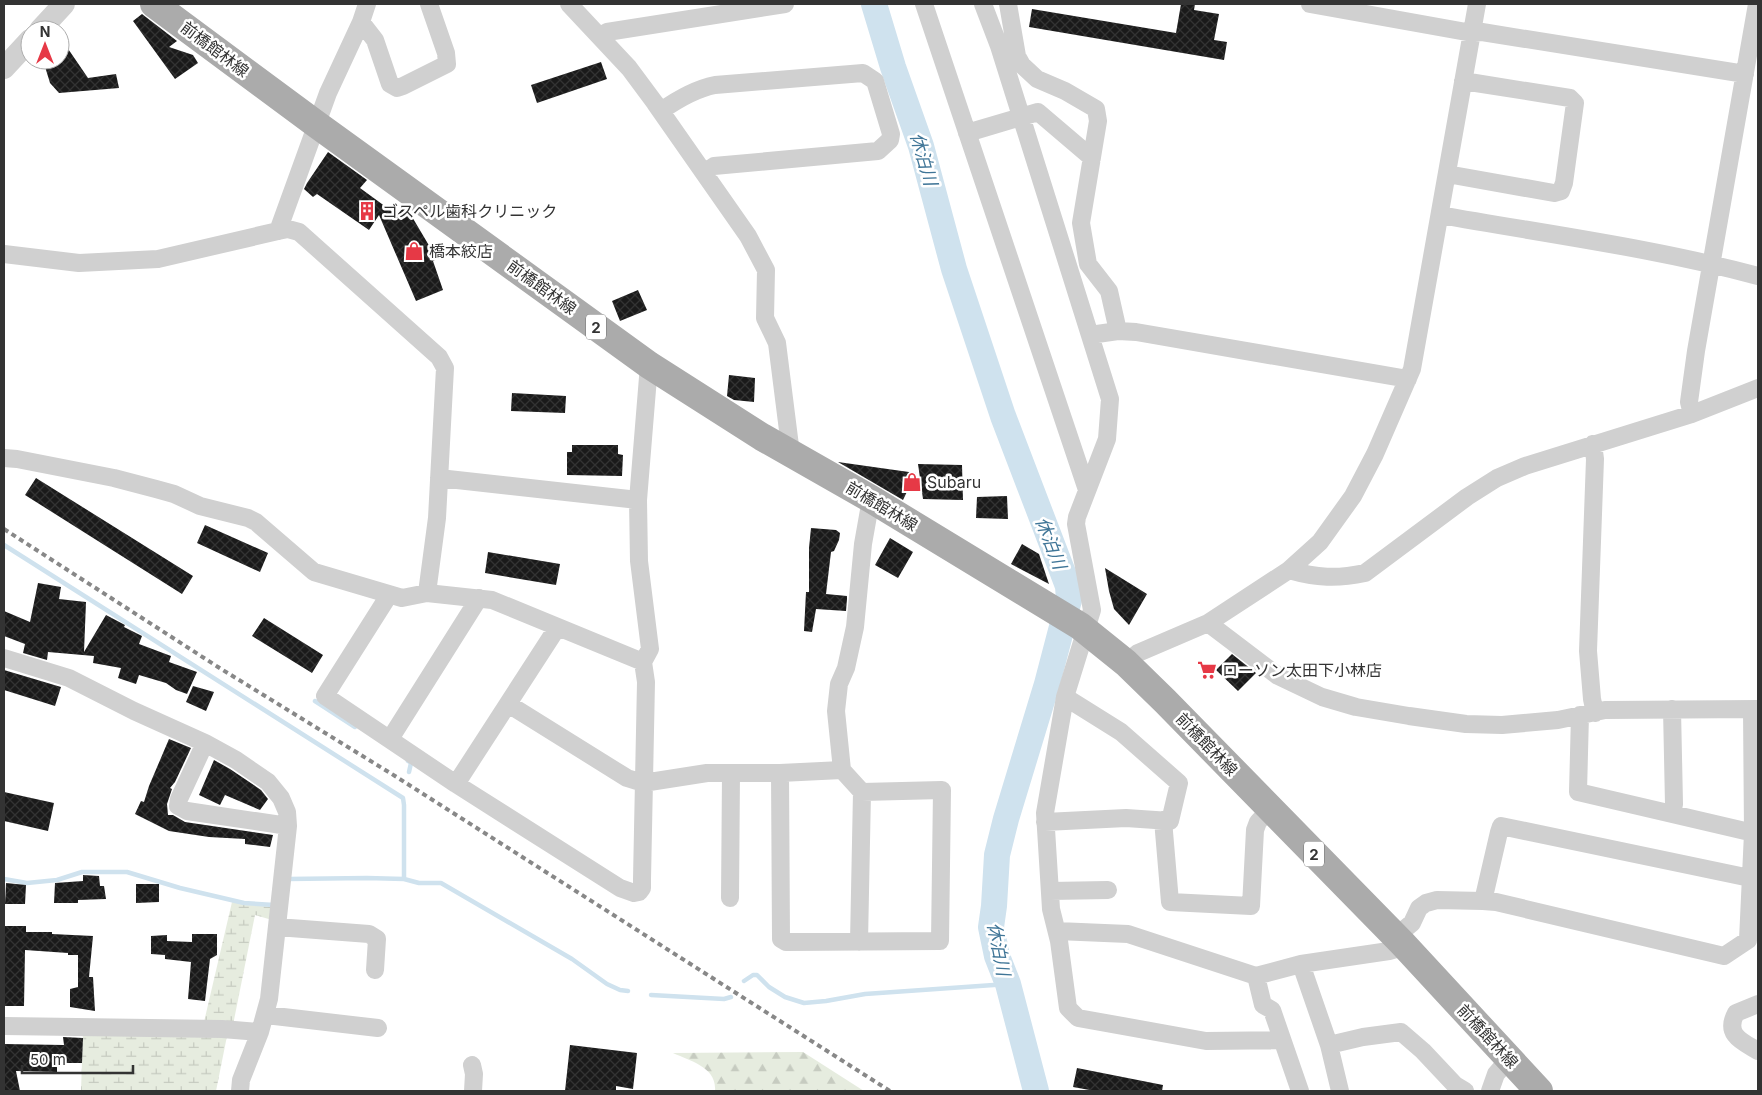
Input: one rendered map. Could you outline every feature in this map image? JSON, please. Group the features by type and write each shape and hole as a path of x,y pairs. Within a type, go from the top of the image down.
{"main road":[{"name":"前橋館林線","path":"154,4 316,124 705,403 871,499 1076,624 1126,663 1165,700 1399,941 1539,1091"}],"street":[{"path":"49,20 64,4"},
{"path":"278,231 328,93 361,22 366,4"},
{"path":"361,22 375,40 390,84 397,88 447,64 446,53 429,4"},
{"path":"569,4 629,68 661,111 748,236 766,270 765,318 777,343 791,454"},
{"path":"600,36 607,32 784,4"},
{"path":"924,4 1087,490"},
{"path":"983,4 999,46 1110,399 1107,439 1077,516 1076,524 1092,610 1076,624 1045,813 1051,909 1068,1008 1078,1018 1206,1041 1282,1040"},
{"path":"1008,4 1017,56 1022,64 1037,79 1064,90 1096,109 1098,122 1081,223 1088,264 1109,291 1118,330"},
{"path":"1310,4 1472,33 1482,32 1745,74"},
{"path":"1126,663 1138,654 1208,624 1289,570 1320,542 1354,496 1375,454 1412,369 1477,4"},
{"path":"1692,414 1689,402 1711,263 1757,4"},
{"path":"4,68 20,51"},
{"path":"661,111 678,99 704,87 715,85 863,73 875,81 892,134 890,140 878,151 714,166 704,173"},
{"path":"1447,174 1554,192 1561,191 1564,183 1575,103 1570,98 1463,81"},
{"path":"967,133 1038,112 1092,158"},
{"path":"1440,215 1649,251 1711,263 1758,276"},
{"path":"4,254 80,263 158,259 288,229 299,232 439,357 445,368 436,518 427,593"},
{"path":"1090,335 1118,330 1136,332 1408,379"},
{"path":"389,594 325,696 456,784 620,888 634,893 639,892 642,888 646,682 644,662 650,648 639,561 638,500 650,365"},
{"path":"1289,570 1326,578 1346,577 1365,573 1466,497 1497,478 1525,466 1692,414 1758,388"},
{"path":"1594,444 1588,652 1592,698 1588,714 1578,792 1756,834"},
{"path":"4,458 94,474 174,494 212,510 248,518 256,522 314,572 402,598 427,593 492,600 644,662"},
{"path":"439,478 638,500"},
{"path":"859,942 862,792 842,770 836,711 839,684 846,668 855,628 863,544 871,499"},
{"path":"390,739 479,598"},
{"path":"1056,931 1128,934 1256,976 1301,964 1396,949 1419,908 1426,903 1438,900 1496,902 1724,956 1748,940 1750,878 1756,834 1755,709 1605,710 1558,720 1502,724 1466,724 1356,708 1322,697 1278,676 1208,624"},
{"path":"456,784 557,628"},
{"path":"4,658 69,678 134,711 205,743 236,760 268,782 280,798 287,812 288,826 266,1015 241,1080 240,1091"},
{"path":"1045,822 1126,818 1170,821 1179,784 1121,732 1065,697"},
{"path":"508,704 627,778 643,783 707,773 780,773 842,770"},
{"path":"1672,709 1674,804 1672,814"},
{"path":"205,743 179,799 178,806 187,811 288,826"},
{"path":"730,898 731,773"},
{"path":"780,773 781,939 786,942 940,942 942,790 862,792"},
{"path":"1163,820 1170,902 1251,906 1255,830 1258,822 1270,810"},
{"path":"1483,901 1501,826 1750,878"},
{"path":"1050,892 1108,890"},
{"path":"277,927 369,934 377,938 375,970"},
{"path":"1301,964 1329,1044 1340,1091"},
{"path":"1256,976 1263,1005 1272,1010 1300,1091"},
{"path":"1758,1004 1736,1013 1733,1024 1734,1034 1738,1040 1758,1051"},
{"path":"266,1015 378,1028"},
{"path":"4,1026 222,1029 260,1032"},
{"path":"1329,1044 1401,1032 1423,1051 1455,1085 1465,1091"},
{"path":"1490,1091 1496,1074 1510,1059"},
{"path":"472,1065 474,1074 473,1091"}],"green space":[{"path":"232,902 273,907 272,920 255,915 233,1025 204,1022"},
{"path":"83,1032 227,1036 216,1091 81,1091"},
{"path":"803,1052 864,1091 715,1091 712,1076 707,1071 694,1062 673,1053"}],"building":[{"path":"1181,4 1195,4 1194,10 1219,14 1214,40 1227,42 1224,60 1029,27 1032,9 1176,33"},
{"path":"142,14 177,41 169,47 193,55 198,63 175,79 133,21"},
{"path":"70,52 88,78 116,74 119,88 59,93 50,83 46,70 70,70"},
{"path":"601,62 607,79 537,103 531,85"},
{"path":"328,152 367,180 360,188 397,215 404,207 408,210 437,259 433,261 443,290 416,301 379,215 369,230 317,194 313,197 304,189"},
{"path":"638,290 647,310 620,321 612,301"},
{"path":"729,375 755,378 754,402 734,400 727,396"},
{"path":"512,393 566,396 565,413 511,411"},
{"path":"572,445 618,445 618,454 623,455 622,476 567,475 567,452 572,452"},
{"path":"838,462 916,473 903,500"},
{"path":"918,464 962,465 963,500 923,499"},
{"path":"36,478 193,576 182,594 25,495"},
{"path":"1007,496 1008,519 976,518 977,497"},
{"path":"205,525 268,553 260,572 197,543"},
{"path":"811,528 836,530 840,533 834,551 831,552 826,594 847,596 846,611 816,609 812,632 804,631 806,592 809,592"},
{"path":"890,538 913,552 898,578 875,565"},
{"path":"1022,544 1039,554 1049,584 1011,564"},
{"path":"488,552 560,564 556,585 485,573"},
{"path":"1105,568 1147,594 1129,625 1114,609"},
{"path":"38,583 61,587 59,599 86,602 84,652 106,615 142,636 139,644 171,656 169,662 197,672 187,694 176,690 166,683 139,675 136,684 118,678 121,668 93,663 94,656 48,652 47,660 23,653 25,644 4,636 4,611 30,622"},
{"path":"264,618 323,655 312,673 252,636"},
{"path":"1232,654 1256,673 1238,691 1216,670"},
{"path":"4,670 61,687 55,706 4,690"},
{"path":"193,686 214,692 206,711 186,702"},
{"path":"169,739 191,748 175,782 170,788 172,789 167,804 168,815 173,815 185,822 273,835 270,847 245,844 245,839 209,837 169,831 135,814 141,801 144,802"},
{"path":"214,760 261,790 268,799 260,810 225,795 220,805 199,795"},
{"path":"4,792 54,803 48,831 4,821"},
{"path":"83,875 99,876 100,886 104,886 106,899 78,900 78,903 54,903 55,883 83,881"},
{"path":"6,883 26,885 25,904 5,904"},
{"path":"136,884 159,884 159,902 136,903"},
{"path":"4,926 26,926 26,932 52,932 52,934 93,936 89,977 93,977 95,1011 70,1007 70,989 78,987 78,955 25,950 24,1006 4,1006"},
{"path":"192,934 217,934 217,955 210,959 205,1001 188,999 191,962 165,959 165,955 151,954 151,936 167,935 167,941 192,942"},
{"path":"63,1037 83,1038 82,1063 57,1063 57,1072 16,1071 20,1091 4,1091 4,1044 64,1045"},
{"path":"570,1045 637,1053 633,1089 616,1086 616,1091 565,1091"},
{"path":"1077,1068 1163,1085 1162,1091 1095,1091 1073,1087"}],"waterway":[{"name":"休泊川","path":"874,4 893,67 921,146 954,269 1003,416 1068,586 1069,600 1047,684 997,855 991,927 997,956 1008,984 1036,1091"},
{"path":"4,545 403,798 404,879"},
{"path":"315,701 355,727"},
{"path":"408,761 411,763 409,772"},
{"path":"4,879 27,883 57,880 82,872 127,872 180,888 244,903 274,905"},
{"path":"288,879 367,878 441,883 572,959 607,984 620,990 628,991"},
{"path":"744,981 753,975 757,975 769,987 785,997 804,1003 865,994 1008,984"},
{"path":"651,995 724,999 731,997"}],"railway":[{"path":"4,529 218,667 395,776 890,1091"}],"place":[{"name":"ゴスペル歯科クリニック","path":"367,211"},
{"name":"橋本絞店","path":"414,251"},
{"name":"Subaru","path":"912,482"},
{"name":"ローソン太田下小林店","path":"1207,670"}]}
